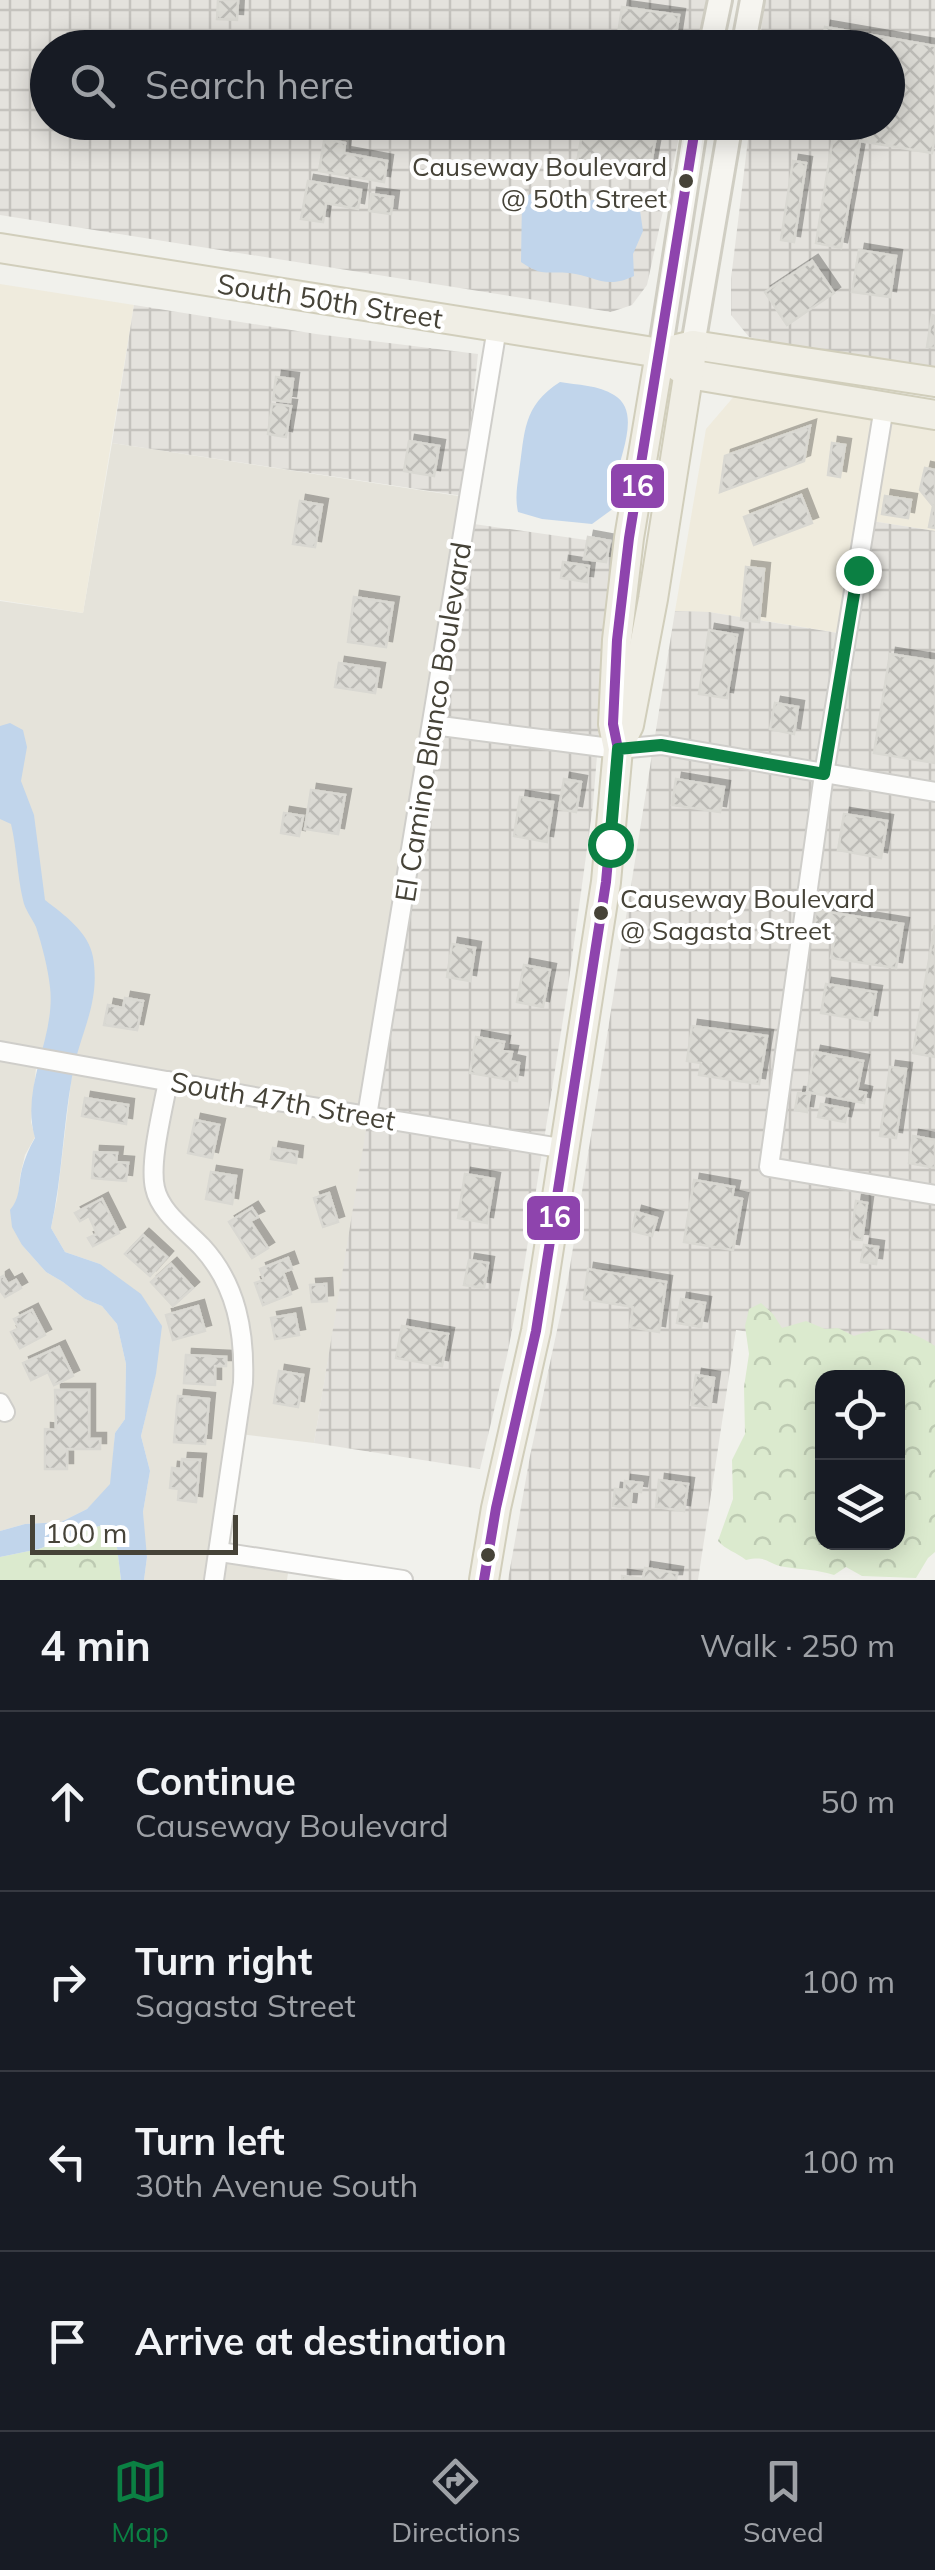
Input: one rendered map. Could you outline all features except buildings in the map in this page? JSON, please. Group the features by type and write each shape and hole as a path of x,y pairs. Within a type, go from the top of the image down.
{"main road":[{"path":"714,30 720,0"},
{"path":"747,30 752,0"},
{"path":"484,1580 496,1508 536,1332 606,882 618,749 613,724 617,640 629,538 693,140"},
{"path":"618,749 629,725 653,599 728,140"},
{"name":"South 50th Street","path":"0,248 660,353 693,345 935,382"},
{"name":"South 50th Street","path":"660,353 688,374 935,415"}],"street":[{"name":"El Camino Blanco Boulevard","path":"367,1116 498,328"},
{"path":"884,406 824,774 769,1166 935,1195"},
{"path":"433,725 618,749 661,745 935,792"},
{"name":"South 47th Street","path":"8,1053 566,1149"},
{"path":"168,1082 154,1186 160,1203 222,1272 240,1323 244,1353 244,1383 214,1580"},
{"path":"220,1552 404,1580"}],"shaded area":[{"path":"0,0 709,0 702,30 30,30 30,140 678,140 647,285 632,305 611,312 0,215"},
{"path":"765,0 935,0 935,377 892,371 749,337 731,315 731,279 748,140 905,140 905,30 761,30"},
{"path":"0,284 134,305 83,613 0,600"},
{"path":"134,305 316,334 478,354 463,496 112,443"},
{"path":"736,394 882,410 845,634 709,612 675,611 706,429"},
{"path":"885,406 935,414 935,531 865,520"},
{"path":"112,443 465,497 365,1115 0,1055 0,601 83,613"},
{"path":"865,520 935,531 935,1360 736,1330 698,1580 508,1580 568,1279 675,611 709,612 844,634"},
{"path":"467,523 614,544 593,805 567,994 523,1273 480,1469 314,1443"},
{"path":"0,1060 36,1068 31,1122 35,1137 25,1155 18,1200 22,1245 46,1272 102,1306 117,1324 126,1364 125,1419 115,1433 111,1484 87,1509 61,1522 25,1524 0,1531"},
{"path":"72,1073 369,1121 314,1443 240,1434 217,1554 289,1566 287,1580 144,1580 147,1557 143,1512 150,1471 141,1436 156,1372 100,1264 65,1252 51,1228"}],"green space":[{"path":"761,1303 782,1328 806,1321 854,1336 896,1330 935,1346 935,1552 916,1578 862,1576 846,1567 834,1575 779,1566 763,1559 746,1560 718,1541 733,1499 732,1460 745,1434 744,1387 749,1354 745,1326 749,1309"},
{"path":"99,1526 115,1531 121,1580 0,1580 0,1557 39,1549"}],"water":[{"path":"540,187 574,204 602,198 639,204 643,231 633,254 634,276 608,282 569,273 540,272 521,262 522,200"},
{"path":"560,382 608,392 622,402 626,411 627,433 614,508 592,524 542,519 518,512 517,488 528,421 538,401"},
{"path":"10,723 23,730 27,747 21,781 34,815 45,900 74,924 86,940 95,974 92,1004 72,1077 51,1228 65,1252 100,1264 141,1294 162,1326 156,1374 141,1436 150,1471 143,1512 147,1557 144,1580 121,1580 115,1531 99,1526 39,1549 0,1557 0,1531 25,1524 61,1522 87,1509 110,1484 115,1433 125,1419 126,1364 117,1324 102,1306 46,1272 12,1227 10,1210 35,1138 32,1100 48,1025 50,987 36,927 23,900 11,824 0,819 0,726"}],"transit line":[{"name":"16","path":"484,1580 536,1331 606,882 618,749 613,724 617,640 629,538 693,140"}],"place":[{"name":"Causeway Boulevard @ 50th Street","path":"686,181"},
{"name":"Causeway Boulevard @ Sagasta Street","path":"601,913"}],"route":[{"path":"610,844 618,749 661,745 824,774 858,570"}]}
